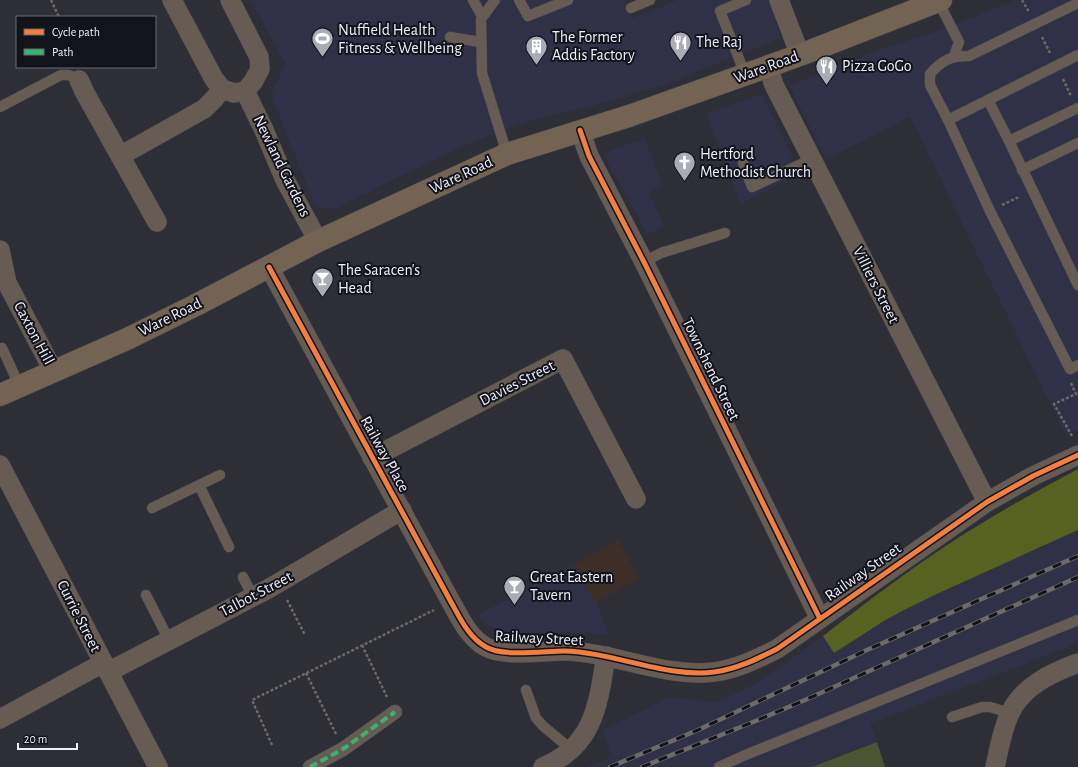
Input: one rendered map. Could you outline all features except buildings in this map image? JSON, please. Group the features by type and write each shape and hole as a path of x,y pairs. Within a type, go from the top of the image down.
{"main road":[{"name":"Ware Road","path":"0,395 54,372 196,305 318,240 508,154 580,130 629,116 800,55 940,1"}],"street":[{"path":"172,0 214,79 222,89 234,93 245,91 253,82 260,69 259,57 230,0"},
{"path":"779,0 800,55"},
{"name":"Villiers Street","path":"768,66 774,85 987,502"},
{"path":"79,80 157,222"},
{"path":"120,156 204,109 222,89"},
{"name":"Newland Gardens","path":"245,91 264,130 285,180 318,240"},
{"name":"Townshend Street","path":"580,130 589,156 644,262 820,619"},
{"name":"Caxton Hill","path":"0,250 7,283 54,372"},
{"name":"Railway Place","path":"269,267 451,602 475,640 486,648"},
{"name":"Davies Street","path":"372,458 563,359 636,499"},
{"name":"Railway Street","path":"486,648 496,651 512,652 575,651 693,673 714,672 757,660 777,649 987,502 1033,476 1076,448"},
{"name":"Currie Street","path":"0,465 158,767"},
{"name":"Talbot Street","path":"0,719 105,668 169,640 253,597 402,510"},
{"path":"543,767 551,764 572,750 587,731 598,703 606,656"},
{"path":"995,767 1010,713 1018,701 1029,688 1056,671 1078,663"},
{"path":"310,767 343,749 395,712"}],"lane":[{"path":"474,0 482,16"},
{"path":"495,0 481,19 480,42 482,73 508,154"},
{"path":"519,0 528,16 568,0"},
{"path":"631,8 650,0"},
{"path":"745,74 720,11 746,0"},
{"path":"940,1 959,42 954,56"},
{"path":"1074,367 990,211 948,120 930,85 930,74 937,65 954,56 969,56 1078,3"},
{"path":"450,38 480,42"},
{"path":"948,120 1078,55"},
{"path":"0,107 61,75 79,80"},
{"path":"988,100 1078,285"},
{"path":"1009,141 1078,108"},
{"path":"1022,170 1078,143"},
{"path":"743,163 752,187 812,159"},
{"path":"644,262 661,253 725,233"},
{"path":"0,349 2,348 20,387"},
{"path":"152,508 220,475"},
{"path":"200,485 229,547"},
{"path":"244,577 253,597"},
{"path":"146,595 169,640"},
{"path":"720,767 743,756 1078,620"},
{"path":"526,690 536,718 539,722 572,750"},
{"path":"952,717 982,707 990,707 1010,713"}],"path":[{"path":"51,0 59,16"},
{"path":"990,211 1032,191"},
{"path":"1074,367 1070,379 1076,394 1054,404 1076,448"},
{"path":"279,582 305,635"},
{"path":"272,745 252,700 451,602"},
{"path":"362,645 395,712"},
{"path":"306,673 343,749"}],"shaded area":[{"path":"250,0 625,0 633,18 678,0 771,0 781,38 666,84 586,108 534,119 463,146 334,209 323,208 314,204 271,95 285,63"},
{"path":"1016,0 1078,0 1078,430 1065,434 910,117 826,160 789,85 879,50 944,29"},
{"path":"762,94 800,173 741,204 706,114"},
{"path":"645,138 663,186 649,192 664,226 647,235 633,207 608,164 604,153"},
{"path":"1078,530 1078,643 870,724 877,742 812,767 587,767 612,757 602,730 669,697 715,702 741,691 763,679 823,636 835,653 884,621 904,610"},
{"path":"618,540 639,578 596,602 592,598 574,564"},
{"path":"574,564 592,598 596,602 609,635 565,632 525,635 501,631 484,624 477,615"}],"green space":[{"path":"1078,469 1078,530 904,610 834,653 823,636 871,599 922,562 966,533 1010,506"},
{"path":"877,742 885,767 812,767"}],"railway":[{"path":"610,767 698,730 867,650 1078,556"},
{"path":"642,767 805,700 1078,577"}],"marked path":[{"path":"310,767 343,749 395,712"}],"cycle path":[{"path":"580,130 589,156 644,262 820,619"},
{"path":"269,267 462,621 470,633 480,643 493,650 513,653 564,651 583,652 658,668 695,673 722,671 739,666 777,649 987,502 1033,476 1078,455"}],"place":[{"name":"Nuffield Health Fitness & Wellbeing","path":"322,58"},
{"name":"The Raj","path":"681,62"},
{"name":"The Former Addis Factory","path":"536,66"},
{"name":"Pizza GoGo","path":"826,86"},
{"name":"Hertford Methodist Church","path":"685,182"},
{"name":"The Saracen's Head","path":"323,298"},
{"name":"Great Eastern Tavern","path":"514,606"}]}
